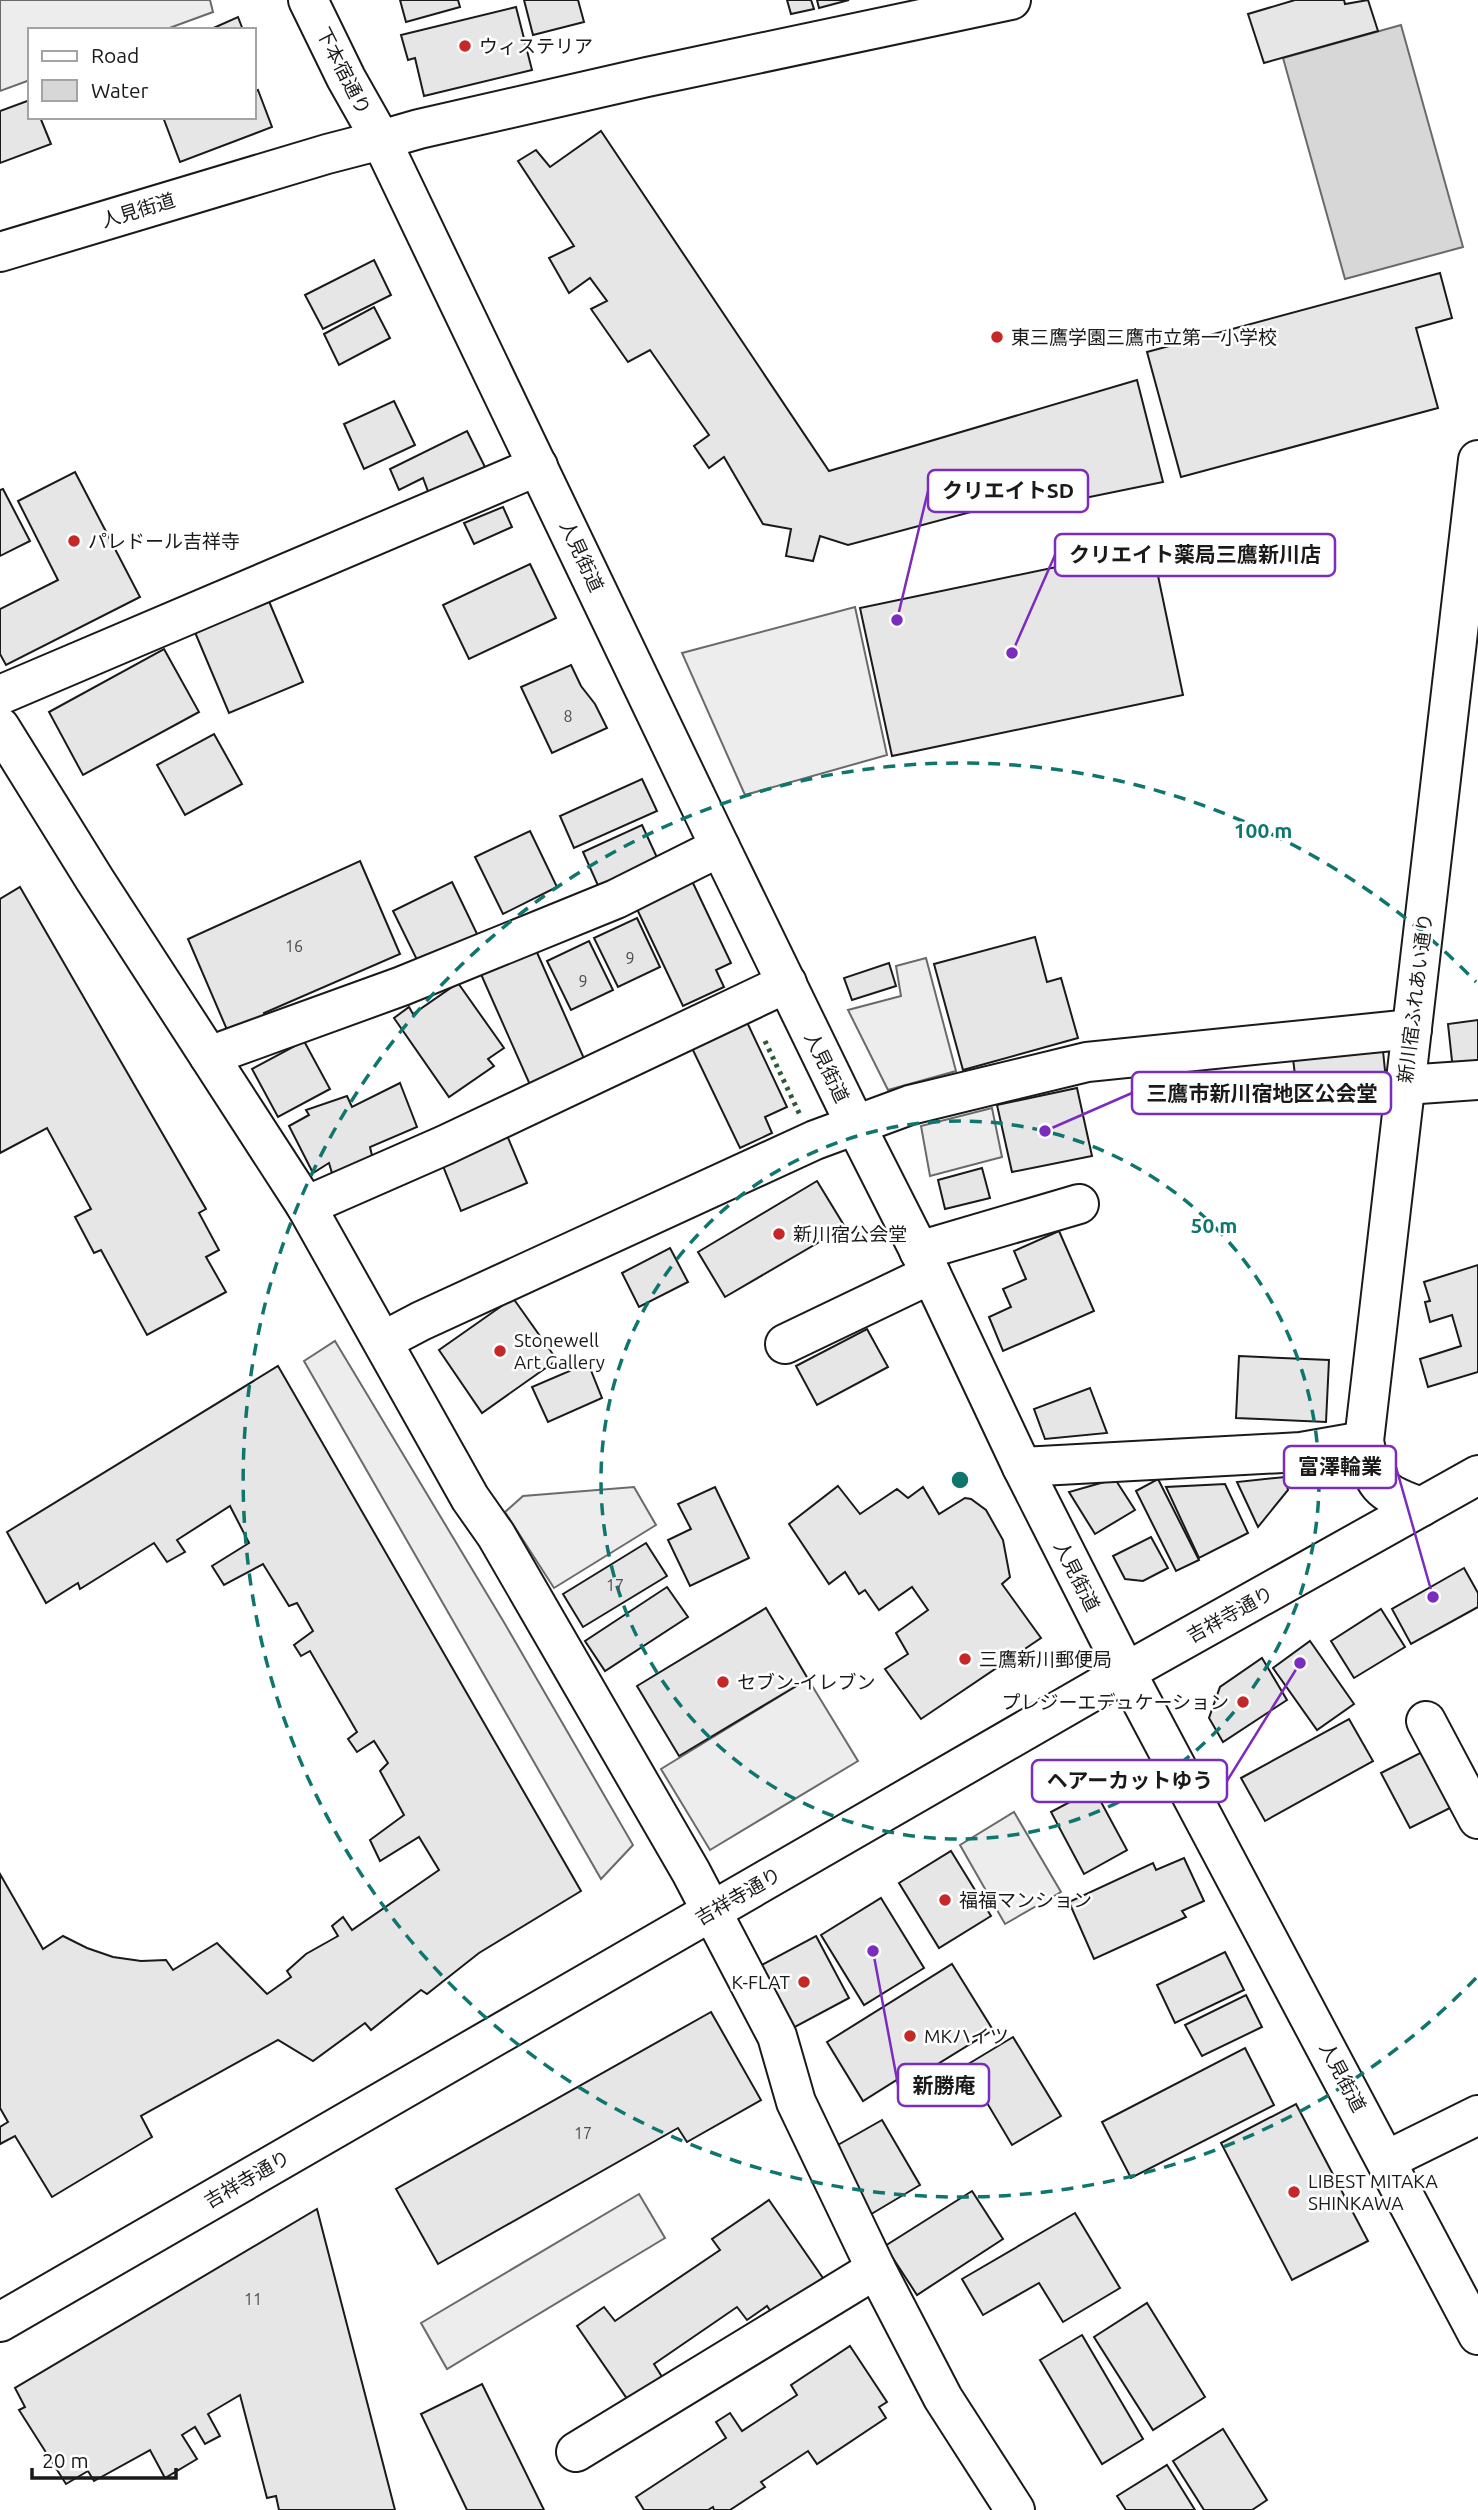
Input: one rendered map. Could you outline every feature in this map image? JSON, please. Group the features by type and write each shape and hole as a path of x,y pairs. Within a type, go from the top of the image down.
{"main road":[{"name":"下本宿通り","path":"308,0 346,78 381,141"},
{"path":"381,141 419,128 1011,0"},
{"name":"人見街道","path":"0,252 327,154 381,141 1022,1467 1126,1672 1478,2335"},
{"name":"新川宿ふれあい通り","path":"1421,1507 1389,1495 1370,1471 1364,1441 1478,460"},
{"path":"0,695 538,466"},
{"path":"0,727 95,880 306,1206 470,1498 496,1535 711,1911 777,2036 796,2102 876,2270 943,2398 1015,2510"},
{"path":"209,1056 402,986 617,899 720,847"},
{"path":"306,1206 787,983"},
{"path":"383,1341 802,1145 910,1105 1087,1062 1412,1029"},
{"path":"1405,1084 1478,1080"},
{"path":"785,1345 925,1262 1079,1204"},
{"path":"1022,1467 1301,1452 1364,1441"},
{"name":"吉祥寺通り","path":"0,2322 1126,1672 1478,1475"},
{"path":"1426,1721 1478,1819"},
{"path":"1387,2160 1478,2115"},
{"path":"576,2452 876,2270"}],"shaded area":[{"path":"0,0 210,0 213,12 169,28 28,28 28,81 0,91"},
{"path":"855,607 887,755 745,795 682,653"},
{"path":"926,958 956,1071 888,1090 848,1010 901,996 896,966"},
{"path":"992,1108 1002,1157 930,1176 921,1126"},
{"path":"335,1341 505,1624 633,1845 601,1879 304,1361"},
{"path":"634,1487 656,1525 554,1588 505,1512 523,1496"},
{"path":"808,1679 858,1761 710,1850 661,1769"},
{"path":"1014,1812 1061,1892 1005,1924 960,1845"},
{"path":"639,2194 665,2238 447,2369 421,2323"}],"water":[{"path":"1401,25 1463,247 1345,279 1283,58"}],"building":[{"path":"400,0 458,0 460,7 406,22"},
{"path":"524,0 578,0 584,22 533,35"},
{"path":"787,0 811,0 814,9 791,14"},
{"path":"817,0 849,0 819,8"},
{"path":"1295,0 1344,0 1345,4 1368,0 1378,31 1264,63 1248,14"},
{"name":"ウィステリア","path":"516,7 532,70 424,96 415,58 408,60 401,35"},
{"path":"238,17 242,28 213,28"},
{"path":"258,90 272,127 180,162 164,119 256,119"},
{"path":"28,101 28,119 41,119 51,144 0,163 0,111"},
{"path":"601,131 829,471 1137,380 1163,482 1031,509 1023,498 848,545 820,536 813,561 786,556 791,529 763,524 724,457 709,468 694,446 709,435 650,350 628,362 591,309 607,301 590,278 569,293 549,258 574,246 518,161 536,150 550,167"},
{"path":"374,260 391,295 323,329 305,295"},
{"path":"1440,273 1452,318 1416,328 1438,408 1181,477 1147,352"},
{"path":"374,307 390,338 339,365 324,334"},
{"path":"394,401 415,445 364,469 344,424"},
{"path":"467,431 485,467 429,494 423,478 399,490 390,469"},
{"name":"パレドール吉祥寺","path":"75,472 140,597 6,665 0,654 0,609 58,580 18,501"},
{"path":"3,489 30,541 0,556 0,490"},
{"path":"503,507 512,527 474,544 464,523"},
{"path":"1152,547 1183,695 892,756 860,608"},
{"path":"530,564 556,618 469,659 443,605"},
{"path":"268,599 303,682 229,713 194,630"},
{"path":"164,649 199,712 83,775 49,712"},
{"path":"571,665 607,728 552,753 521,687"},
{"path":"214,734 242,784 185,815 157,765"},
{"path":"642,779 657,811 574,848 560,816"},
{"path":"642,825 660,864 600,890 583,852"},
{"path":"530,831 557,887 503,914 475,857"},
{"path":"360,861 400,954 264,1013 272,1030 234,1046 188,939"},
{"path":"692,881 731,963 716,970 724,987 683,1006 636,907"},
{"path":"452,882 479,938 420,966 393,911"},
{"path":"20,887 206,1209 199,1213 219,1250 206,1257 226,1292 147,1335 101,1250 94,1253 75,1217 91,1209 47,1128 0,1153 0,899"},
{"path":"637,918 660,967 618,987 594,938"},
{"path":"1035,937 1047,982 1061,978 1078,1038 963,1070 934,964"},
{"path":"589,941 613,990 571,1010 547,961"},
{"path":"535,948 586,1063 531,1087 480,972"},
{"path":"889,963 896,986 852,1000 844,978"},
{"path":"458,983 504,1048 488,1059 494,1066 449,1097 394,1018 409,1007 413,1014"},
{"path":"745,1018 787,1107 765,1117 772,1133 740,1148 690,1044"},
{"path":"1478,1020 1478,1067 1453,1070 1448,1024"},
{"path":"304,1041 330,1089 278,1117 252,1069"},
{"path":"1382,1041 1388,1100 1299,1109 1292,1050"},
{"path":"400,1083 417,1127 370,1147 374,1164 334,1180 329,1163 313,1173 289,1126 309,1115 306,1110 347,1096 352,1107"},
{"path":"1077,1088 1092,1156 1012,1172 997,1105"},
{"path":"506,1133 527,1183 461,1211 441,1161"},
{"path":"982,1168 990,1198 945,1209 938,1180"},
{"name":"新川宿公会堂","path":"817,1181 845,1227 725,1297 698,1252"},
{"path":"1059,1231 1094,1311 1003,1351 989,1317 1011,1307 1003,1289 1026,1279 1014,1251"},
{"path":"670,1248 688,1282 639,1307 622,1273"},
{"path":"1478,1265 1478,1372 1428,1387 1420,1359 1461,1346 1452,1315 1430,1322 1425,1302 1430,1301 1424,1282"},
{"path":"513,1298 557,1360 482,1413 439,1350"},
{"path":"867,1329 888,1367 817,1405 796,1366"},
{"path":"1239,1356 1329,1360 1326,1422 1236,1418"},
{"path":"588,1363 602,1398 548,1422 532,1387"},
{"path":"278,1366 581,1891 479,1953 427,1994 421,1990 371,2030 365,2023 313,2061 278,2040 141,2116 152,2137 52,2197 15,2136 0,2144 0,2127 8,2122 0,2108 0,1874 43,1949 63,1936 113,1957 141,1961 166,1960 173,1970 217,1943 267,1994 291,1977 287,1971 306,1954 338,1936 332,1926 343,1917 352,1930 439,1870 419,1837 380,1861 370,1840 404,1815 380,1771 388,1763 374,1741 357,1752 348,1739 357,1732 310,1651 301,1656 294,1645 313,1631 297,1603 289,1606 263,1564 224,1585 212,1566 249,1543 230,1506 177,1540 185,1552 167,1562 154,1543 80,1589 78,1583 46,1603 7,1532"},
{"path":"1090,1388 1107,1433 1045,1439 1034,1409"},
{"path":"1285,1477 1288,1490 1258,1527 1237,1482"},
{"path":"1115,1479 1135,1510 1095,1534 1069,1492"},
{"path":"1158,1479 1199,1560 1176,1571 1136,1491"},
{"path":"1225,1484 1248,1533 1199,1558 1166,1487"},
{"path":"838,1486 860,1514 897,1489 908,1498 923,1487 939,1514 965,1498 971,1499 986,1510 1003,1540 1010,1577 1002,1584 1041,1638 921,1719 885,1669 908,1654 896,1633 928,1610 912,1587 879,1610 865,1590 859,1594 845,1572 829,1584 789,1524"},
{"path":"715,1487 749,1558 690,1586 668,1540 691,1529 678,1504"},
{"path":"1151,1537 1168,1568 1143,1581 1125,1579 1113,1556"},
{"path":"646,1543 667,1576 583,1627 563,1594"},
{"path":"1464,1568 1478,1593 1478,1607 1411,1644 1392,1609"},
{"path":"667,1587 688,1617 605,1671 585,1641"},
{"name":"セブン-イレブン","path":"766,1608 808,1679 679,1756 637,1686"},
{"path":"1381,1609 1405,1647 1354,1678 1331,1641"},
{"path":"1310,1641 1354,1704 1317,1730 1273,1668"},
{"path":"1262,1658 1287,1700 1223,1742 1209,1718 1220,1687"},
{"path":"1349,1719 1373,1761 1265,1821 1241,1778"},
{"path":"1426,1750 1454,1806 1410,1828 1381,1773"},
{"path":"1094,1789 1127,1850 1084,1874 1051,1812"},
{"name":"福福マンション","path":"951,1851 991,1916 939,1948 899,1883"},
{"path":"1184,1858 1204,1901 1182,1911 1186,1917 1094,1959 1069,1902 1153,1863 1156,1870"},
{"path":"881,1898 924,1968 864,2005 821,1935"},
{"name":"K-FLAT","path":"816,1936 849,1998 793,2028 760,1966"},
{"path":"1225,1952 1244,1990 1175,2023 1157,1985"},
{"name":"MKハイツ","path":"952,1964 993,2030 923,2073 919,2066 863,2101 827,2042"},
{"path":"1246,1995 1262,2027 1202,2056 1185,2025"},
{"path":"711,2012 761,2100 687,2142 678,2128 438,2264 396,2189"},
{"path":"1013,2037 1061,2116 1012,2145 980,2091 970,2097 955,2072"},
{"path":"1245,2048 1274,2105 1131,2178 1102,2122"},
{"name":"LIBEST MITAKA SHINKAWA","path":"1296,2104 1368,2241 1292,2280 1221,2143"},
{"path":"882,2120 920,2185 868,2216 829,2150"},
{"path":"972,2191 1003,2239 917,2295 885,2246"},
{"path":"769,2200 825,2281 774,2316 767,2306 747,2320 737,2307 654,2364 664,2380 630,2403 577,2326 604,2307 615,2321 720,2250 712,2239"},
{"path":"317,2209 395,2510 279,2510 276,2496 267,2498 240,2395 208,2414 220,2436 205,2444 195,2427 182,2435 197,2459 165,2478 150,2450 94,2481 88,2471 66,2484 19,2410 25,2407 15,2388"},
{"path":"1075,2213 1120,2288 1063,2322 1039,2283 983,2315 962,2279"},
{"path":"1147,2303 1205,2397 1153,2430 1094,2337"},
{"path":"1082,2335 1143,2439 1102,2464 1040,2360"},
{"path":"850,2346 887,2402 879,2407 886,2418 817,2464 808,2451 761,2482 765,2487 730,2510 714,2510 713,2507 708,2510 644,2510 636,2497 726,2438 716,2422 730,2413 742,2431 797,2395 791,2385"},
{"path":"482,2384 544,2510 467,2510 421,2414"},
{"path":"1223,2429 1267,2500 1252,2510 1204,2510 1173,2461"},
{"path":"1167,2465 1195,2510 1126,2510 1117,2496"}],"hedge":[{"path":"765,1041 800,1115"}],"place":[{"name":"ウィステリア","path":"465,46"},
{"name":"東三鷹学園三鷹市立第一小学校","path":"997,337"},
{"name":"パレドール吉祥寺","path":"74,541"},
{"name":"クリエイトSD","path":"897,620"},
{"name":"クリエイト薬局三鷹新川店","path":"1012,653"},
{"name":"三鷹市新川宿地区公会堂","path":"1045,1131"},
{"name":"新川宿公会堂","path":"779,1234"},
{"name":"Stonewell Art Gallery","path":"500,1351"},
{"name":"富澤輪業","path":"1433,1597"},
{"name":"三鷹新川郵便局","path":"965,1659"},
{"name":"ヘアーカットゆう","path":"1300,1663"},
{"name":"セブン-イレブン","path":"723,1682"},
{"name":"プレジーエデュケーション","path":"1243,1702"},
{"name":"福福マンション","path":"945,1900"},
{"name":"新勝庵","path":"873,1951"},
{"name":"K-FLAT","path":"804,1982"},
{"name":"MKハイツ","path":"910,2036"},
{"name":"LIBEST MITAKA SHINKAWA","path":"1294,2192"}]}
